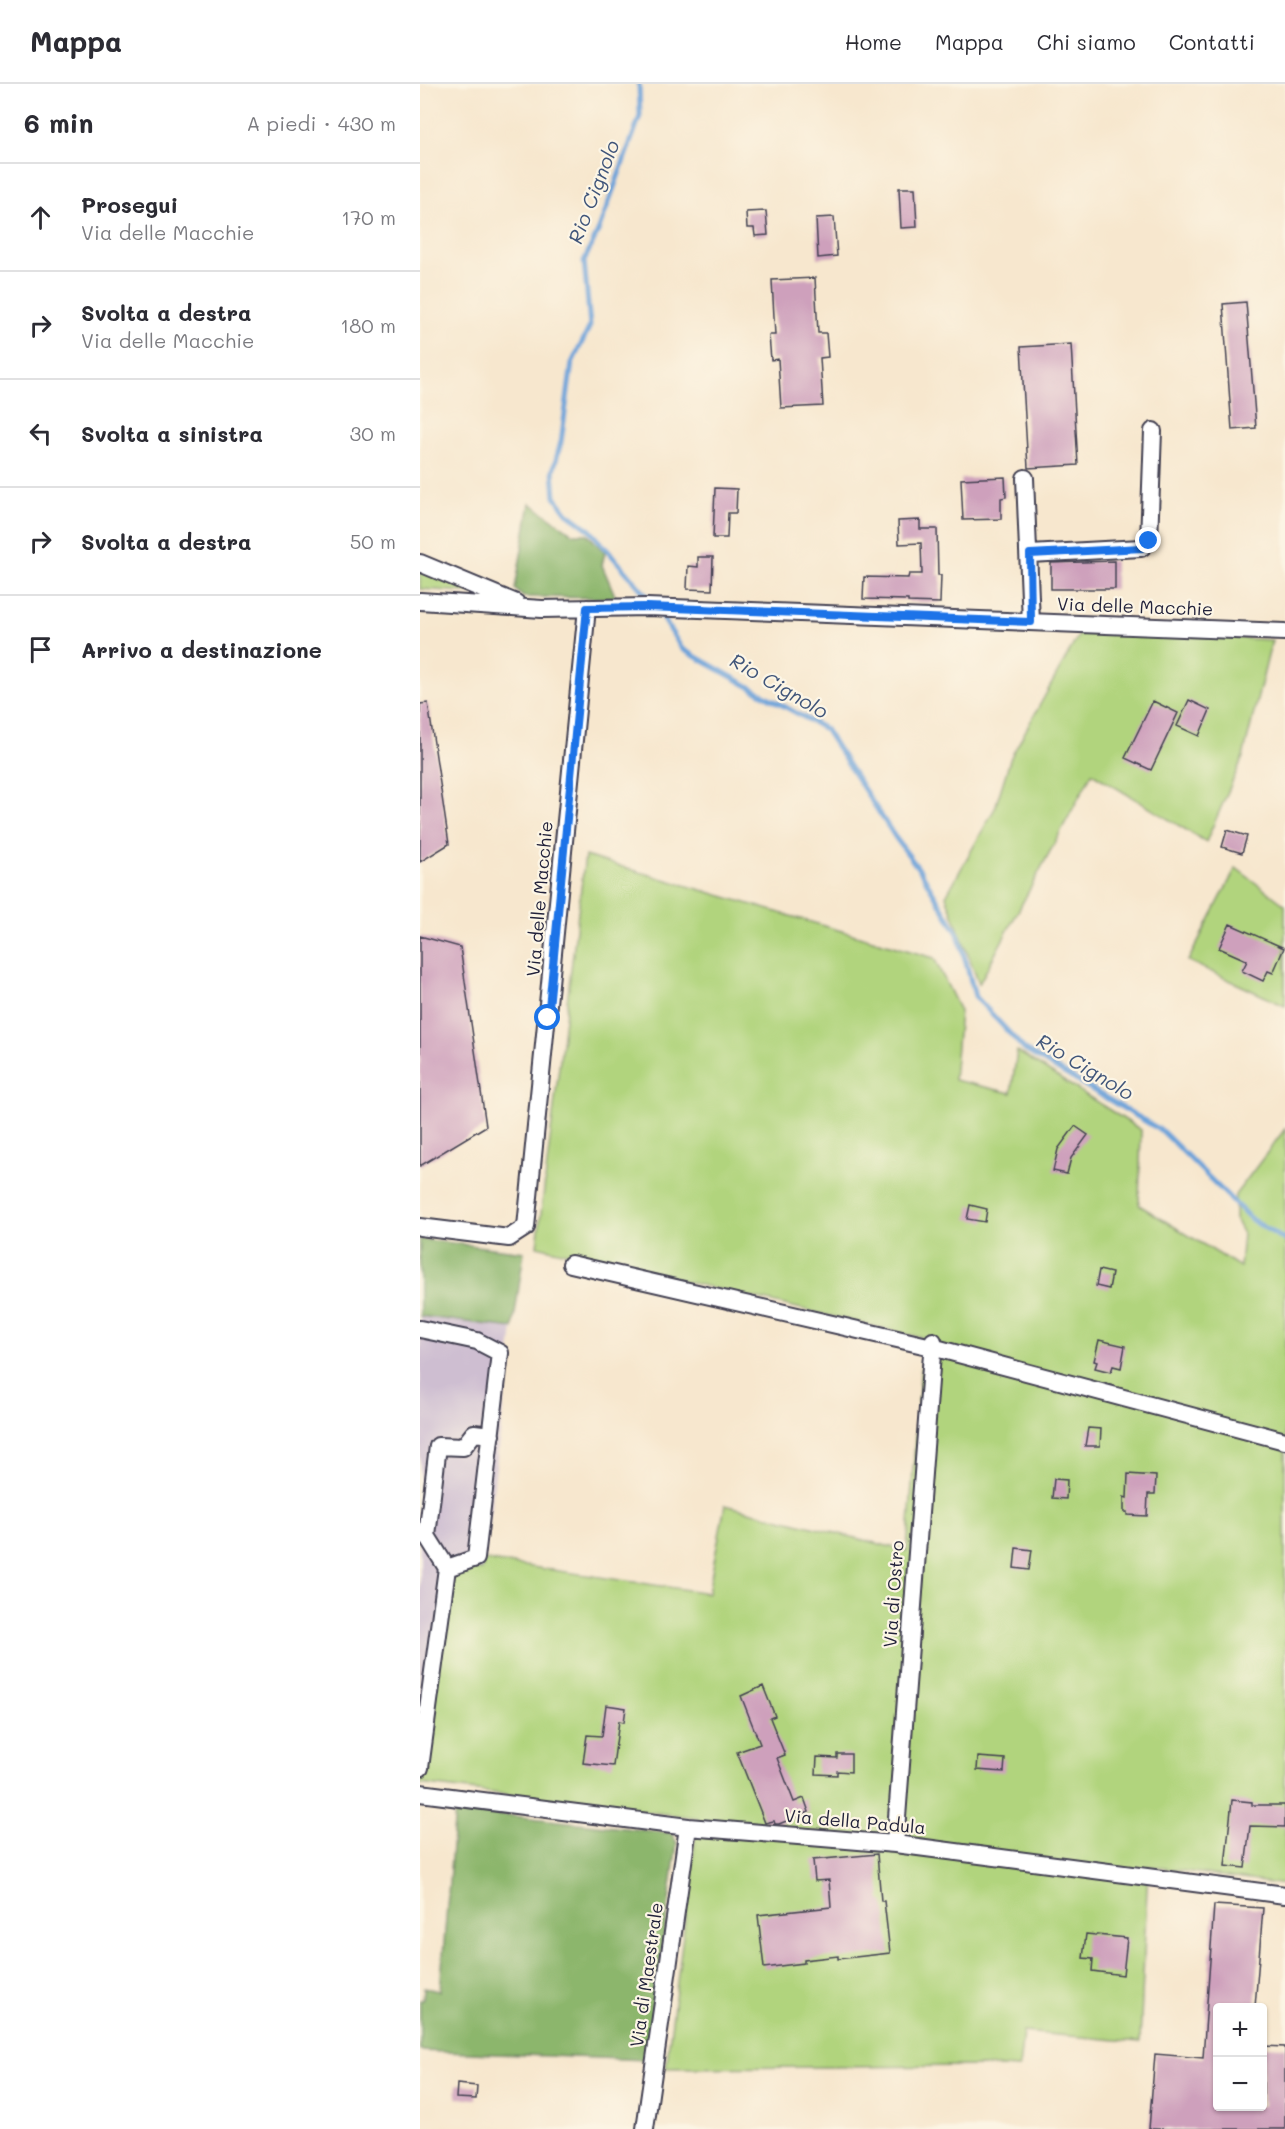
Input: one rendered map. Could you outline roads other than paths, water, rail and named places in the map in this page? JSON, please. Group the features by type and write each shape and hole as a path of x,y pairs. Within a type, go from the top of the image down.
{"street":[{"path":"1030,554 1142,548 1149,541 1153,431"},
{"path":"1025,478 1030,554 1031,622"},
{"name":"Via delle Macchie","path":"420,563 530,608"},
{"name":"Via delle Macchie","path":"420,600 530,608 647,607 1285,632"},
{"name":"Via delle Macchie","path":"420,1227 509,1238 526,1227 587,608"},
{"path":"571,1264 933,1344 1285,1441"},
{"path":"420,1329 477,1341 500,1353 476,1558 447,1568"},
{"name":"Via di Ostro","path":"895,1844 933,1344"},
{"path":"420,1768 447,1568 423,1536 438,1446 463,1447 474,1433 490,1435"},
{"name":"Via della Padula","path":"420,1793 688,1827 895,1844 1285,1894"},
{"name":"Via di Maestrale","path":"645,2129 688,1827"}],"waterway":[{"name":"Rio Cignolo","path":"639,84 640,116 599,229 584,261 590,326 572,363 561,442 553,471 555,497 567,513 590,530 653,603"},
{"name":"Rio Cignolo","path":"658,610 682,649 825,729 895,837 921,872 958,934 975,996 1025,1050 1162,1131 1252,1220 1285,1240"}]}
